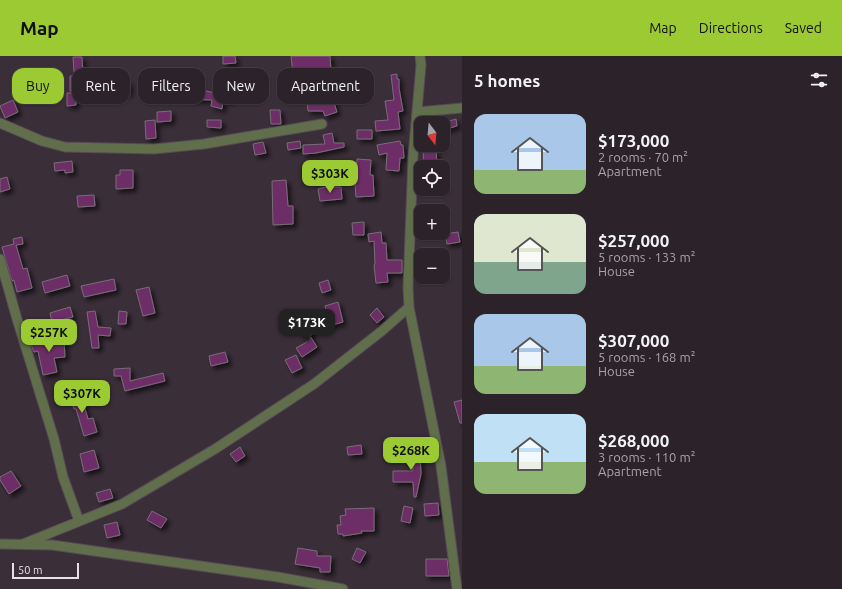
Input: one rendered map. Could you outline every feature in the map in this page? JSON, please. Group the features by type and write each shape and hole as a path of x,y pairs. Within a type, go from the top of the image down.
{"street":[{"path":"420,56 421,65 413,157 410,217 408,287 409,308 441,466 457,589"},
{"path":"417,112 462,108"},
{"path":"0,124 42,141 65,147 154,149 204,144 322,124"},
{"path":"0,259 54,439 63,477 79,521"},
{"path":"23,544 122,504 216,449 314,384 409,308"},
{"path":"0,544 52,545 278,577 343,589"}],"building":[{"path":"223,56 235,56 236,63 223,64"},
{"path":"291,56 330,56 331,68 292,68"},
{"path":"73,57 82,57 83,68 74,68"},
{"path":"397,74 403,111 398,112 400,129 376,131 375,121 388,120 385,101 394,100 391,75"},
{"path":"70,76 72,76 72,91 70,91"},
{"path":"205,91 213,93 213,104 223,104 222,109 211,106 212,100 205,100"},
{"path":"67,93 72,93 72,104 76,105 67,106"},
{"path":"12,100 12,104 15,104 18,112 5,118 0,106"},
{"path":"308,104 334,104 337,112 325,116 323,111 308,111"},
{"path":"270,110 280,110 281,124 271,124"},
{"path":"171,111 171,121 157,122 157,112"},
{"path":"456,119 457,126 450,128 450,121"},
{"path":"155,120 156,138 146,139 145,121"},
{"path":"207,120 221,120 221,128 207,127"},
{"path":"357,130 372,130 372,139 357,139"},
{"path":"332,133 334,143 344,143 344,147 316,153 303,154 303,145 325,144 323,135"},
{"path":"300,141 301,148 288,150 287,143"},
{"path":"400,141 401,145 403,145 404,158 400,158 399,171 386,170 387,153 379,155 377,145"},
{"path":"263,142 266,153 255,155 253,144"},
{"path":"423,152 436,152 437,160 424,160"},
{"path":"357,159 371,160 370,175 373,175 374,196 356,197 355,184"},
{"path":"72,161 73,172 65,173 65,170 55,171 54,163"},
{"path":"343,161 346,173 331,176 329,164"},
{"path":"120,170 133,170 133,188 116,189 116,175 120,175"},
{"path":"7,177 10,189 0,192 0,179"},
{"path":"286,180 288,206 293,206 293,224 273,225 272,181"},
{"path":"326,187 341,187 342,199 320,201 318,189"},
{"path":"94,195 95,206 78,207 77,196"},
{"path":"364,222 364,235 353,235 352,223"},
{"path":"381,232 382,243 386,243 387,260 402,260 402,273 387,273 388,282 376,283 374,241 369,242 368,234"},
{"path":"458,232 460,242 447,244 446,240 450,240 450,233"},
{"path":"22,237 23,244 16,245 23,269 27,268 32,288 17,292 14,280 12,281 2,247 14,244 13,239"},
{"path":"67,275 70,286 45,293 42,282"},
{"path":"114,279 116,290 84,297 81,286"},
{"path":"328,280 331,290 322,293 319,283"},
{"path":"149,287 155,313 143,316 136,290"},
{"path":"338,302 343,322 321,328 317,312 326,310 325,306"},
{"path":"70,307 73,317 52,322 50,313"},
{"path":"377,308 384,317 377,323 370,315"},
{"path":"95,311 98,327 111,328 110,336 98,335 99,348 92,348 87,312"},
{"path":"119,311 127,312 126,324 118,324"},
{"path":"310,327 312,335 310,336 317,347 302,357 296,348 307,342 303,328"},
{"path":"50,336 51,341 64,340 65,357 54,358 57,372 43,375 38,351 34,352 30,342"},
{"path":"225,352 228,362 211,366 209,356"},
{"path":"296,355 302,368 292,373 285,360"},
{"path":"130,368 130,381 163,373 165,381 125,391 121,376 114,376 114,369"},
{"path":"74,386 79,403 83,402 88,419 93,418 97,432 84,436 76,409 74,409 67,389"},
{"path":"462,400 462,423 460,423 454,402"},
{"path":"412,444 419,444 420,450 421,474 416,497 414,497 413,482 393,482 393,471 413,471"},
{"path":"361,445 362,454 348,455 347,447"},
{"path":"240,447 245,456 236,462 230,454"},
{"path":"94,450 99,468 84,472 80,454"},
{"path":"11,471 21,486 9,494 0,480 0,477"},
{"path":"110,489 113,498 99,502 96,493"},
{"path":"438,503 439,515 425,516 424,504"},
{"path":"404,506 413,508 410,523 401,521"},
{"path":"374,508 374,531 361,531 362,533 343,536 343,534 338,534 337,525 341,525 340,516 346,515 345,509"},
{"path":"152,511 167,519 161,528 147,520"},
{"path":"117,522 120,535 107,538 104,525"},
{"path":"298,548 317,551 317,556 331,556 330,572 320,572 320,568 295,564"},
{"path":"357,548 366,552 360,563 352,559"},
{"path":"426,559 447,559 449,576 426,576"}]}
